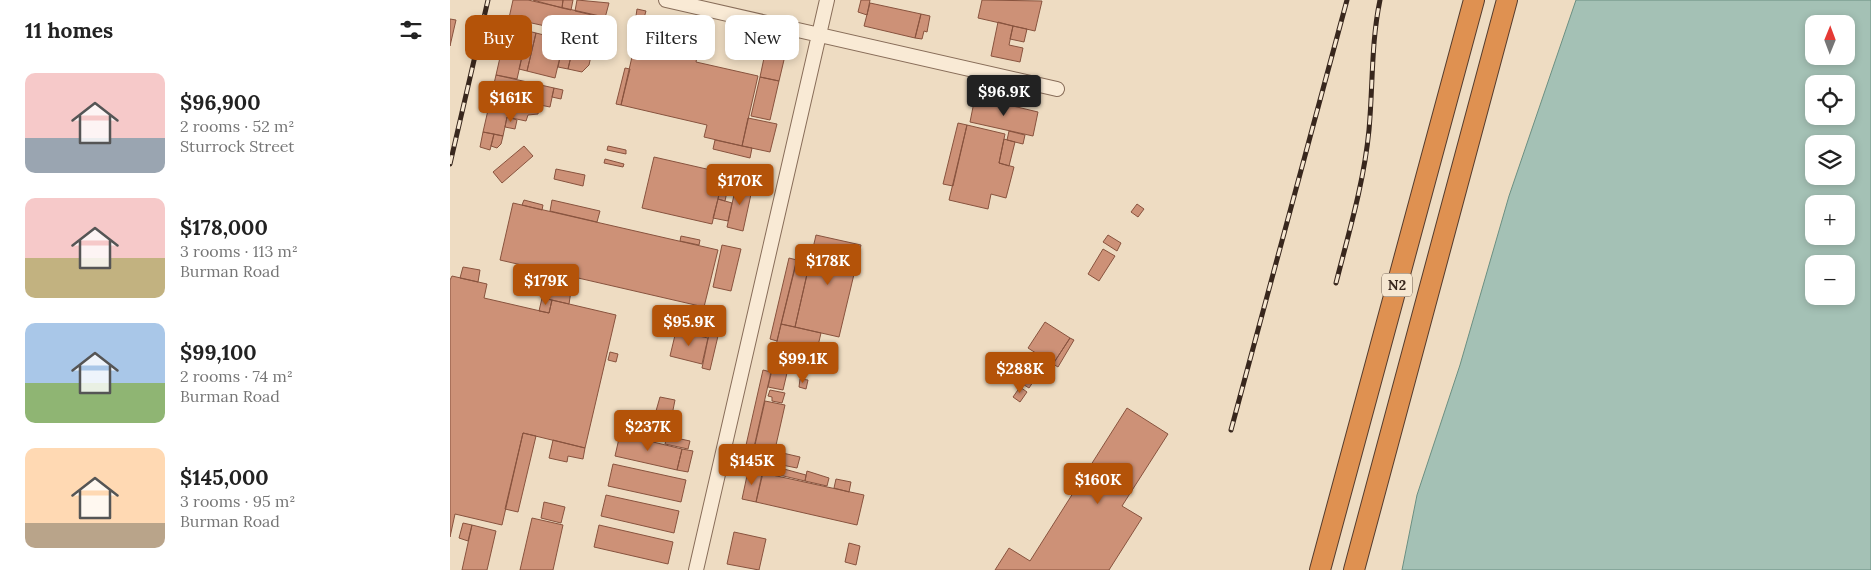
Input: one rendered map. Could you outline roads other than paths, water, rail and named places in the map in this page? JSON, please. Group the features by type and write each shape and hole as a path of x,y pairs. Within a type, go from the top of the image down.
{"highway":[{"name":"N2","path":"1320,570 1474,0"},
{"name":"N2","path":"1354,570 1507,0"}],"street":[{"path":"666,0 1057,89"},
{"path":"696,570 827,0"}],"railway":[{"path":"450,164 488,0"},
{"path":"1231,430 1347,0"},
{"path":"1336,283 1364,169 1369,130 1375,32 1380,0"}]}
